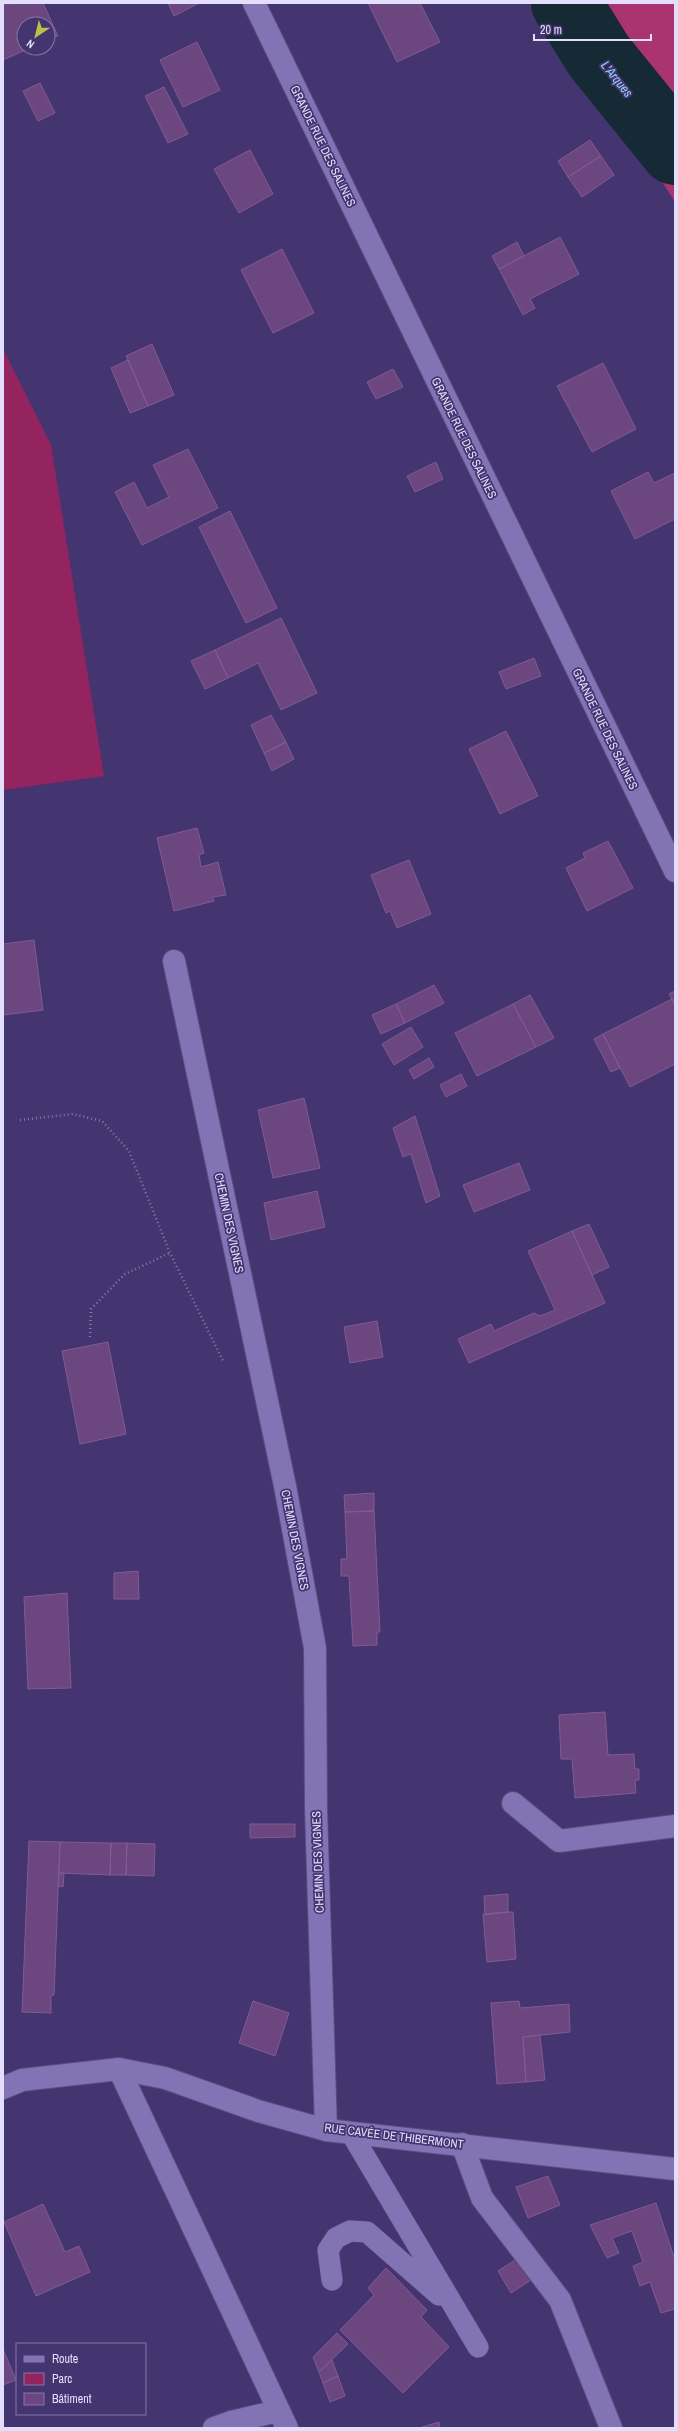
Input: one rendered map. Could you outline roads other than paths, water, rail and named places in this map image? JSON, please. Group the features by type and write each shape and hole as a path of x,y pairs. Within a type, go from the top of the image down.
{"street":[{"name":"GRANDE RUE DES SALINES","path":"254,3 675,871"},
{"name":"CHEMIN DES VIGNES","path":"174,961 283,1478 315,1648 316,1809 326,2130"},
{"path":"513,1803 559,1840 675,1826"},
{"name":"RUE CAVÉE DE THIBERMONT","path":"3,2088 22,2080 119,2068 164,2078 258,2112 326,2130 675,2168"},
{"path":"119,2068 282,2420 231,2422 214,2428"},
{"path":"462,2144 482,2198 560,2300 611,2428"}],"lane":[{"path":"351,2132 478,2347"},
{"path":"332,2280 328,2250 336,2238 350,2231 367,2232 454,2308"}],"waterway":[{"name":"L'Arques","path":"566,3 599,56 675,150"}]}
